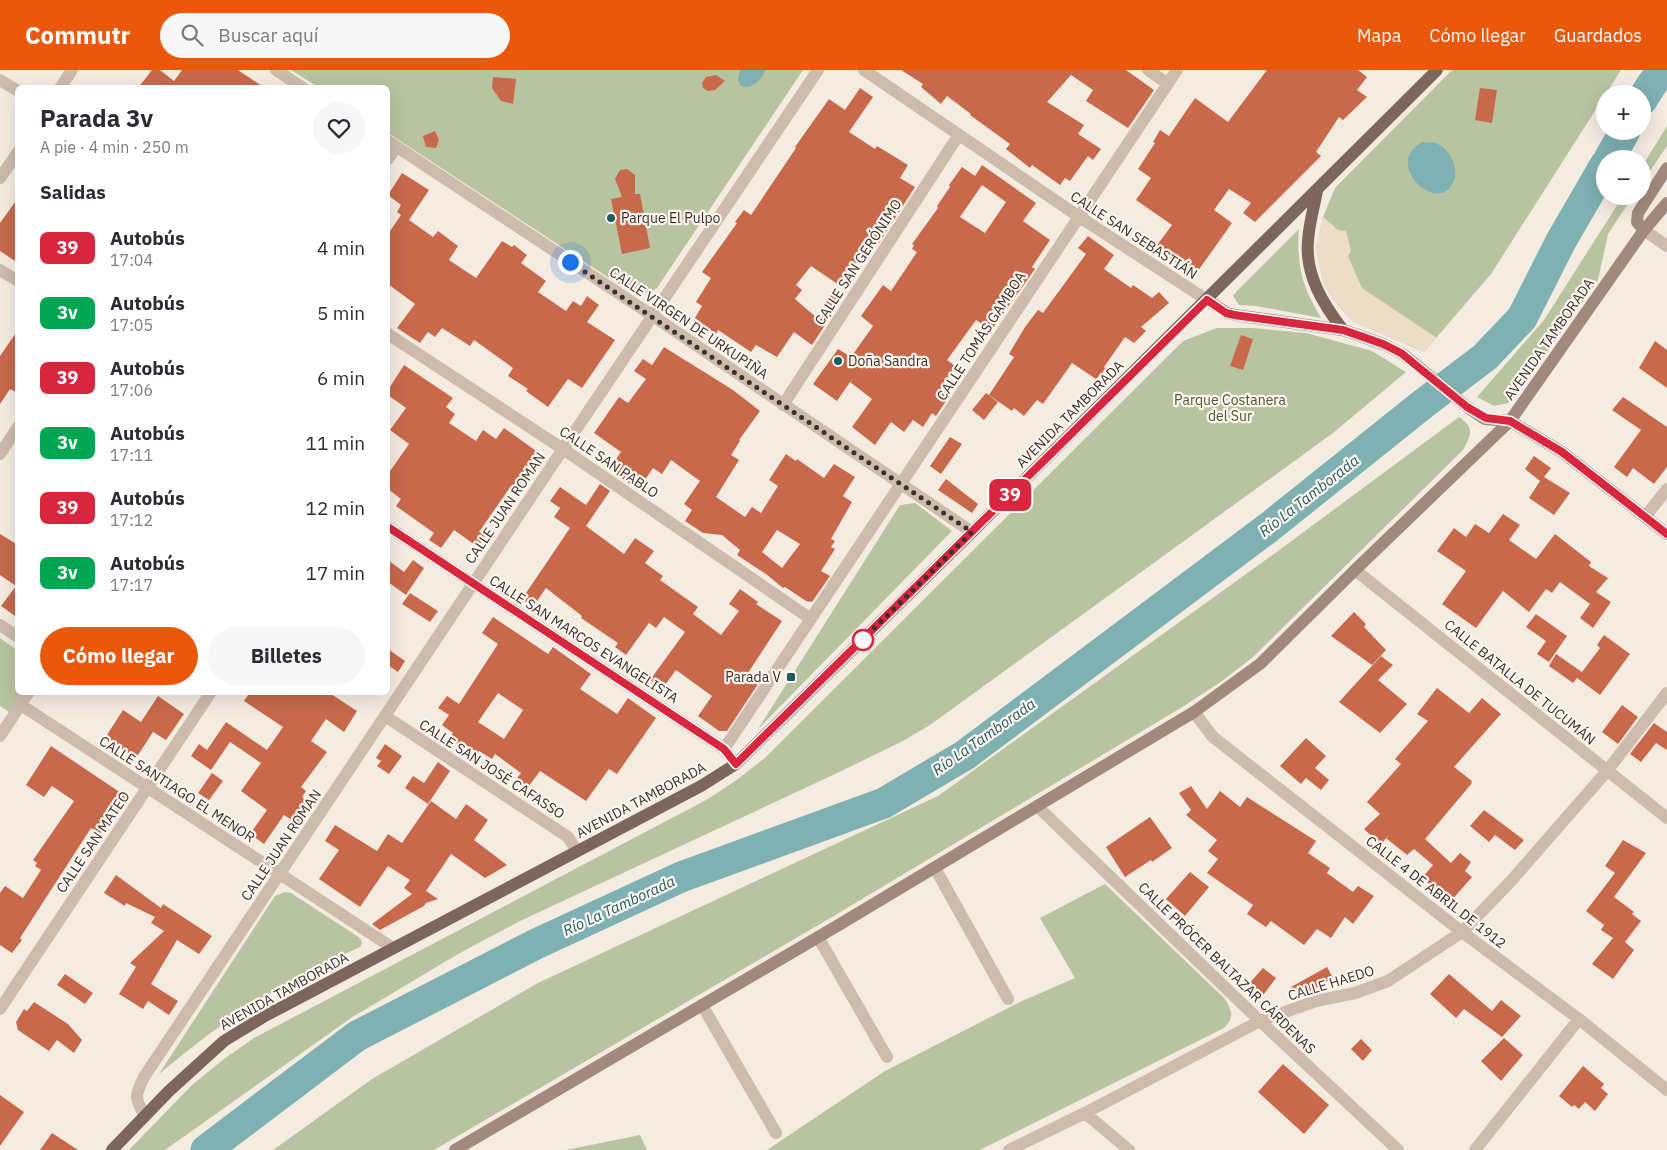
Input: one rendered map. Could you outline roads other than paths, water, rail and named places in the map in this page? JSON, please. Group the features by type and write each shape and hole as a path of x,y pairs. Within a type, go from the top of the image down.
{"main road":[{"name":"AVENIDA TAMBORADA","path":"112,1150 169,1091 224,1041 265,1016 701,786 736,764 1317,191 1434,71"},
{"path":"1644,230 1636,222 1638,213 1667,168"},
{"path":"1317,191 1308,242 1310,269 1318,292 1343,330"},
{"name":"AVENIDA TAMBORADA","path":"455,1150 818,937 1194,712 1260,664 1510,421 1644,230 1667,203"},
{"name":"CALLE SAN SEBASTIÁN","path":"1207,300 1226,313 1343,330 1383,344 1401,353 1467,407 1486,418 1510,421"},
{"path":"1510,421 1562,452 1667,534"}],"street":[{"path":"62,85 72,70"},
{"path":"276,70 298,85"},
{"name":"CALLE JUAN ROMAN","path":"145,1116 137,1104 136,1093 144,1077 818,70"},
{"name":"CALLE SAN SEBASTIÁN","path":"864,70 958,136 1207,300"},
{"path":"1148,70 1168,83"},
{"name":"CALLE TOMÁS GAMBOA","path":"724,749 1176,70"},
{"path":"0,80 15,89"},
{"name":"CALLE SAN GERÓNIMO","path":"784,406 958,136"},
{"name":"CALLE VIRGEN DE URKUPIÑA","path":"392,144 653,316 972,532"},
{"path":"0,178 15,156"},
{"path":"1644,230 1667,246"},
{"path":"0,270 15,279"},
{"name":"CALLE SAN PABLO","path":"390,335 563,449 810,619"},
{"path":"2,445 15,430"},
{"path":"1645,517 1667,489"},
{"name":"CALLE SAN MARCOS EVANGELISTA","path":"390,527 724,749 736,764"},
{"name":"CALLE BATALLA DE TUCUMÁN","path":"1355,570 1667,818"},
{"path":"0,625 15,635"},
{"name":"CALLE HAEDO","path":"1009,1150 1085,1113 1260,1021 1316,1001 1355,993 1388,981 1462,932 1511,881 1607,771 1667,693"},
{"path":"0,736 27,695"},
{"name":"CALLE SAN MATEO","path":"0,1009 209,695"},
{"name":"CALLE SANTIAGO EL MENOR","path":"21,705 393,948"},
{"name":"CALLE 4 DE ABRIL DE 1912","path":"1194,712 1213,737 1462,932 1579,1019 1667,1090"},
{"name":"CALLE SAN JOSÉ CAFASSO","path":"385,716 568,837 577,851"},
{"name":"CALLE PRÓCER BALTAZAR CÁRDENAS","path":"1037,806 1260,1021 1398,1150"},
{"path":"934,868 1008,998"},
{"path":"818,937 887,1058"},
{"path":"702,1005 776,1133"},
{"path":"1475,1150 1579,1019"},
{"path":"1085,1113 1129,1150"}],"water":[{"path":"740,70 765,70 756,84 748,87 740,85 738,80"},
{"path":"1423,142 1440,145 1452,158 1455,175 1447,190 1437,193 1427,191 1417,184 1410,174 1408,162 1411,151"}],"waterway":[{"name":"Río La Tamborada","path":"1651,86 1664,70"},
{"name":"Río La Tamborada","path":"1614,150 1620,140"},
{"name":"Río La Tamborada","path":"206,1150 357,1036 536,944 681,877 884,803 965,755 1268,528 1485,357 1522,318 1561,241 1596,181"}],"place":[{"name":"Parque El Pulpo","path":"611,218"},
{"name":"Doña Sandra","path":"838,361"},
{"name":"Parada V","path":"791,677"}],"park label":[{"name":"Parque Costanera del Sur","path":"1230,408"}]}
